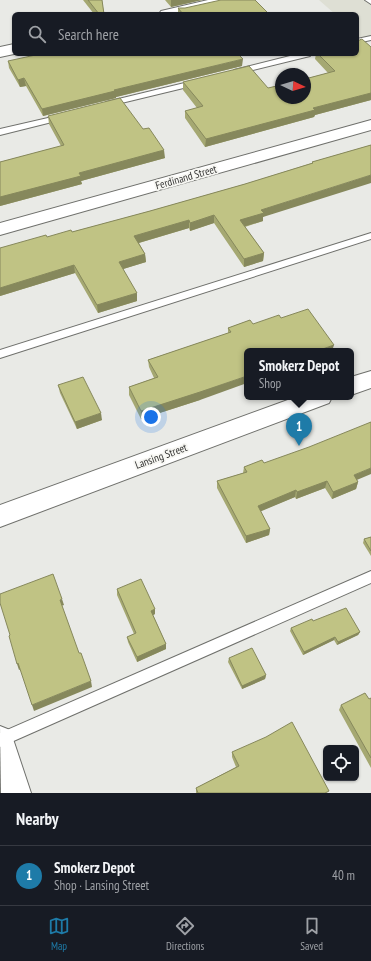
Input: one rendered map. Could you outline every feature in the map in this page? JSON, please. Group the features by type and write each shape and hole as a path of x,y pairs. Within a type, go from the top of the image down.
{"street":[{"path":"175,12 227,0"},
{"path":"0,52 12,49"},
{"name":"Ferdinand Street","path":"0,229 371,125"},
{"path":"354,385 371,379"},
{"name":"Lansing Street","path":"0,516 313,400"},
{"path":"0,740 16,793"}],"lane":[{"path":"359,41 371,38"},
{"path":"230,74 299,56"},
{"path":"100,107 207,79"},
{"path":"0,132 69,115"},
{"path":"0,354 371,236"},
{"path":"0,740 371,577"}],"shaded area":[{"path":"319,0 371,0 371,40 359,43 359,12 333,12"}],"building":[{"path":"88,0 102,0 104,12 97,12"},
{"path":"221,0 255,0 267,12 181,12 178,8 185,8"},
{"path":"362,39 371,47 371,93 313,108 315,110 206,139 185,111 203,106 183,82 249,66 268,88 275,86 275,104 311,104 311,77 335,71 320,56 359,56 359,40"},
{"path":"31,56 240,56 243,59 42,109 24,78 18,80 8,61"},
{"path":"120,98 143,129 149,128 164,150 79,173 81,176 0,197 0,162 64,145 48,116"},
{"path":"371,145 371,175 261,210 264,213 240,220 264,253 244,259 214,215 190,223 189,220 134,236 145,254 119,262 137,293 97,305 74,265 0,288 0,248 46,235 47,237 71,230 72,232 150,211 245,184 313,163 312,162"},
{"path":"308,309 334,345 326,348 244,348 244,377 141,411 129,387 158,377 148,360 231,332 228,328 250,320 253,324 279,315 281,318"},
{"path":"83,377 101,413 75,422 58,385"},
{"path":"371,422 371,468 354,475 358,482 333,492 327,481 297,492 296,490 258,506 270,529 246,536 217,481 247,472 244,467 262,460 264,463"},
{"path":"371,537 371,551 364,539"},
{"path":"53,574 62,599 60,600 91,681 32,705 18,663 17,664 0,603 0,594"},
{"path":"141,579 155,609 151,611 166,644 137,657 127,637 136,633 117,589"},
{"path":"346,608 360,632 338,642 335,637 304,652 291,628 312,619 313,621"},
{"path":"252,648 266,675 242,686 229,658"},
{"path":"365,693 369,699 371,698 371,758 341,705"},
{"path":"292,722 329,791 325,793 198,793 196,788 239,766 232,752 266,737"}],"place":[{"name":"Smokerz Depot","path":"299,446"}]}
